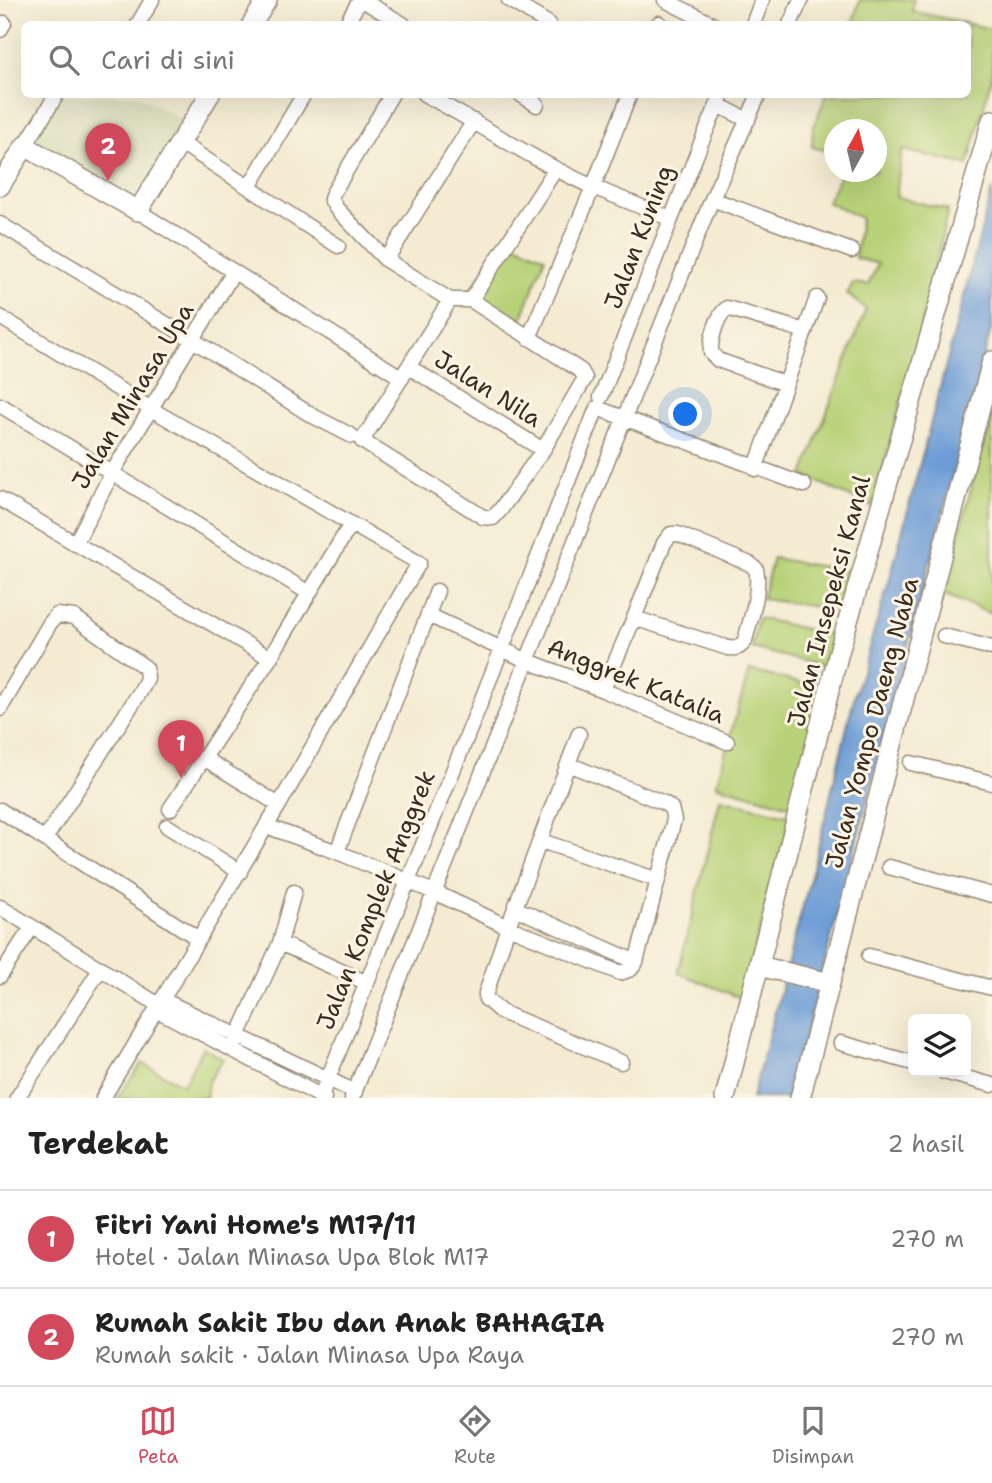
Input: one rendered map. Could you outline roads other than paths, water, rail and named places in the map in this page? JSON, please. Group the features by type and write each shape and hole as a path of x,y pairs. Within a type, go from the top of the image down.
{"street":[{"path":"140,21 152,0"},
{"path":"254,21 267,0"},
{"path":"348,21 361,0 398,21"},
{"path":"509,0 544,21"},
{"path":"754,21 762,0"},
{"path":"791,21 801,0"},
{"path":"668,1 706,21"},
{"path":"0,187 55,98"},
{"path":"25,146 138,212 208,98"},
{"path":"249,187 302,98"},
{"path":"0,224 193,340 311,415 357,439 489,518 501,509 543,450 585,378 581,371 471,300 450,300 386,260 336,208 331,199 333,193 390,98"},
{"path":"431,98 555,170 671,219"},
{"path":"526,98 537,105"},
{"path":"528,338 628,98"},
{"name":"Jalan Komplek Anggrek","path":"354,1095 712,199 757,98"},
{"path":"720,100 748,120"},
{"name":"Jalan Kuning","path":"502,649 720,100"},
{"name":"Jalan Insepeksi Kanal","path":"725,1098 839,652 992,120"},
{"path":"386,260 474,121"},
{"path":"181,143 338,246"},
{"path":"471,300 555,170"},
{"path":"712,199 852,251"},
{"name":"Jalan Nila","path":"138,212 233,273 543,450"},
{"name":"Jalan Minasa Upa","path":"75,544 112,473 233,273"},
{"path":"755,469 817,298"},
{"path":"357,439 406,372 450,300"},
{"path":"786,384 718,360 710,353 711,340 727,308 805,331"},
{"path":"0,317 150,409 419,563 240,872 197,938 103,1098"},
{"name":"Jalan Yompo Daeng Naba","path":"800,1098 992,361"},
{"path":"599,403 624,418 804,485"},
{"path":"0,405 309,593"},
{"path":"0,499 270,658"},
{"path":"170,808 270,658 351,524"},
{"path":"603,690 664,543 671,534 678,534 756,569 758,578 745,641 736,649 634,618"},
{"path":"337,852 437,591"},
{"path":"0,709 57,615 74,617 146,668 147,679 140,692 45,839"},
{"name":"Anggrek Katalia","path":"428,615 528,662 727,742"},
{"path":"944,636 992,648"},
{"name":"Jalan Komplek Anggrek","path":"321,1097 502,649"},
{"path":"579,734 508,927 486,999 501,1012 621,1062"},
{"path":"204,758 279,805"},
{"path":"911,763 992,783"},
{"path":"266,827 408,881 508,927 620,973 631,969 636,962 674,820 671,808 656,799 568,764"},
{"path":"0,810 197,938"},
{"path":"167,826 240,872"},
{"path":"541,841 658,880"},
{"path":"889,867 992,894"},
{"path":"235,1043 280,943 294,892"},
{"path":"0,906 158,1004 235,1043 321,1097"},
{"path":"515,908 636,962"},
{"path":"0,976 32,927"},
{"path":"280,943 367,983"},
{"path":"869,957 992,988"},
{"path":"759,966 830,983"},
{"path":"17,1098 101,968"},
{"path":"235,1043 327,1079 354,1095"},
{"path":"841,1043 908,1062"},
{"path":"962,1077 992,1085 987,1098"}],"water":[{"path":"992,189 992,326 789,1098 752,1098 813,868 854,698 890,578"}],"place":[{"name":"Rumah Sakit Ibu dan Anak BAHAGIA","path":"108,181"},
{"name":"Fitri Yani Home's M17/11","path":"181,778"}]}
